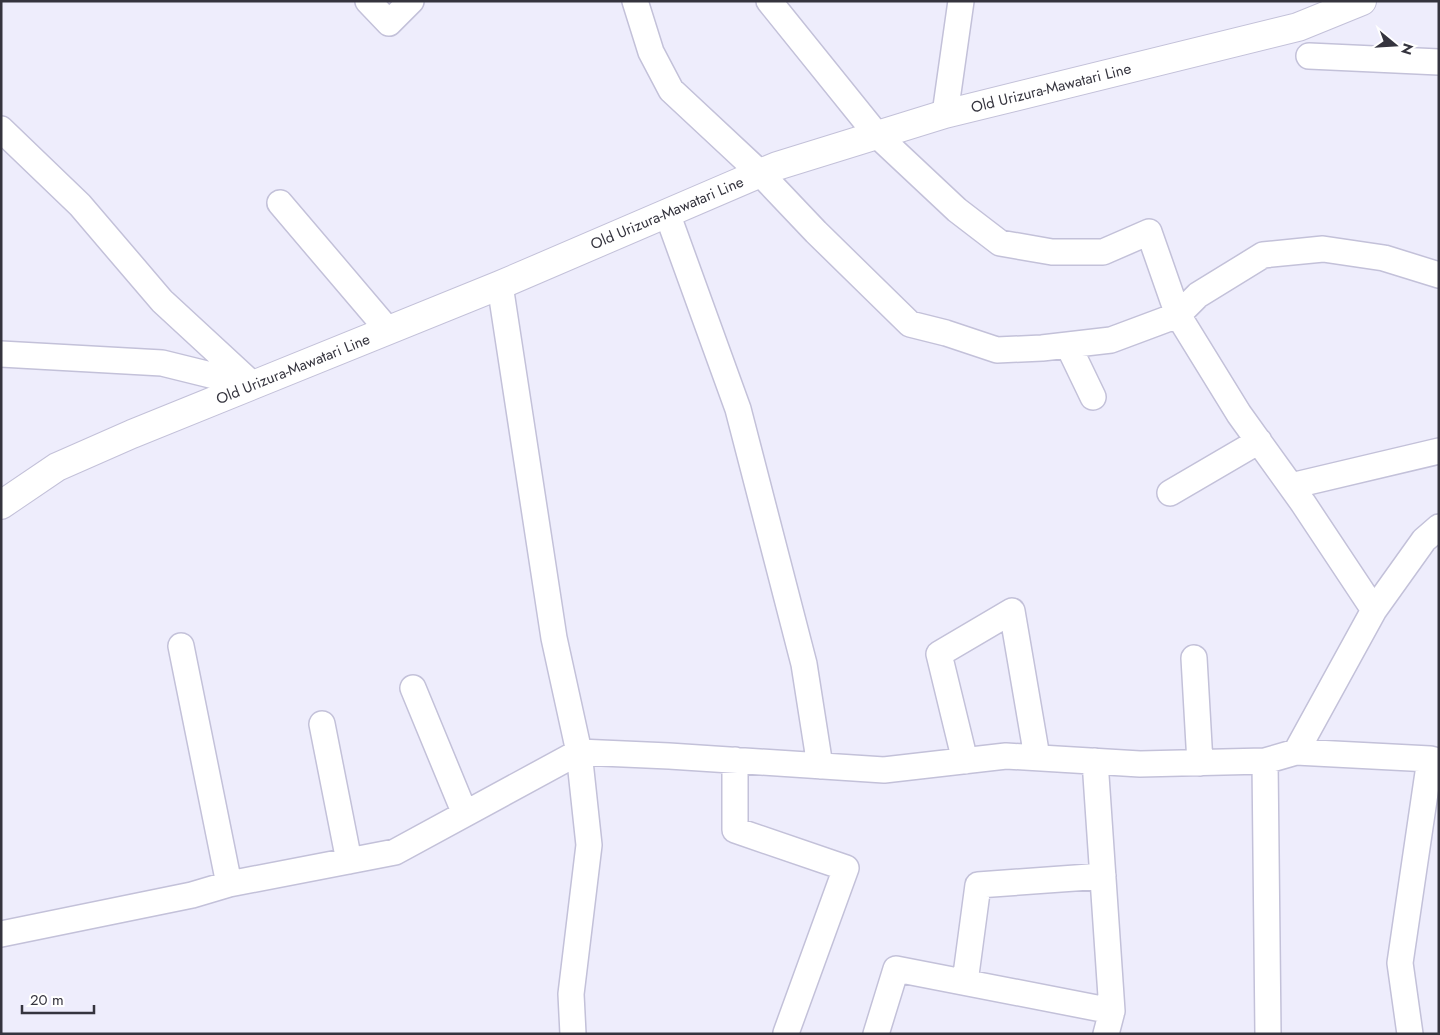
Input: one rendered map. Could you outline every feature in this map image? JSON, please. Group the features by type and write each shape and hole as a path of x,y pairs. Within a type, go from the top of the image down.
{"street":[{"path":"368,1 389,23 411,1"},
{"path":"635,1 651,52 671,90 760,173 816,232 910,324 946,333 997,350 1042,348 1111,340 1178,315 1198,295 1263,255 1323,249 1384,258 1439,275"},
{"path":"769,1 877,135 957,210 1000,243 1052,252 1103,252 1149,232 1178,315 1239,414 1291,486 1374,610"},
{"path":"945,114 961,1"},
{"name":"Old Urizura-Mawatari Line","path":"1,505 57,467 132,434 500,285 777,166 945,114 1298,27 1362,1"},
{"path":"1309,56 1439,62"},
{"path":"1,129 80,205 162,301 253,385"},
{"path":"280,203 388,330"},
{"path":"667,213 738,409 804,664 820,766"},
{"path":"500,285 554,638 579,752 589,845 570,994 573,1034"},
{"path":"1068,345 1093,397"},
{"path":"1,354 162,363 253,385"},
{"path":"1170,492 1258,441"},
{"path":"1291,486 1439,451"},
{"path":"1296,752 1374,610 1424,540 1439,527"},
{"path":"965,760 939,654 1012,611 1037,758"},
{"path":"181,646 229,884"},
{"path":"1194,658 1200,762"},
{"path":"413,688 465,814"},
{"path":"322,724 349,861"},
{"path":"1,934 192,895 229,884 395,852 579,752 884,770 1006,756 1140,764 1265,761 1296,752 1434,760 1400,962 1410,1034"},
{"path":"735,760 735,830 846,868 786,1033"},
{"path":"876,1034 896,969 965,982 1109,1022 1096,761"},
{"path":"1265,761 1268,1034"},
{"path":"965,982 978,885 1103,876"}]}
